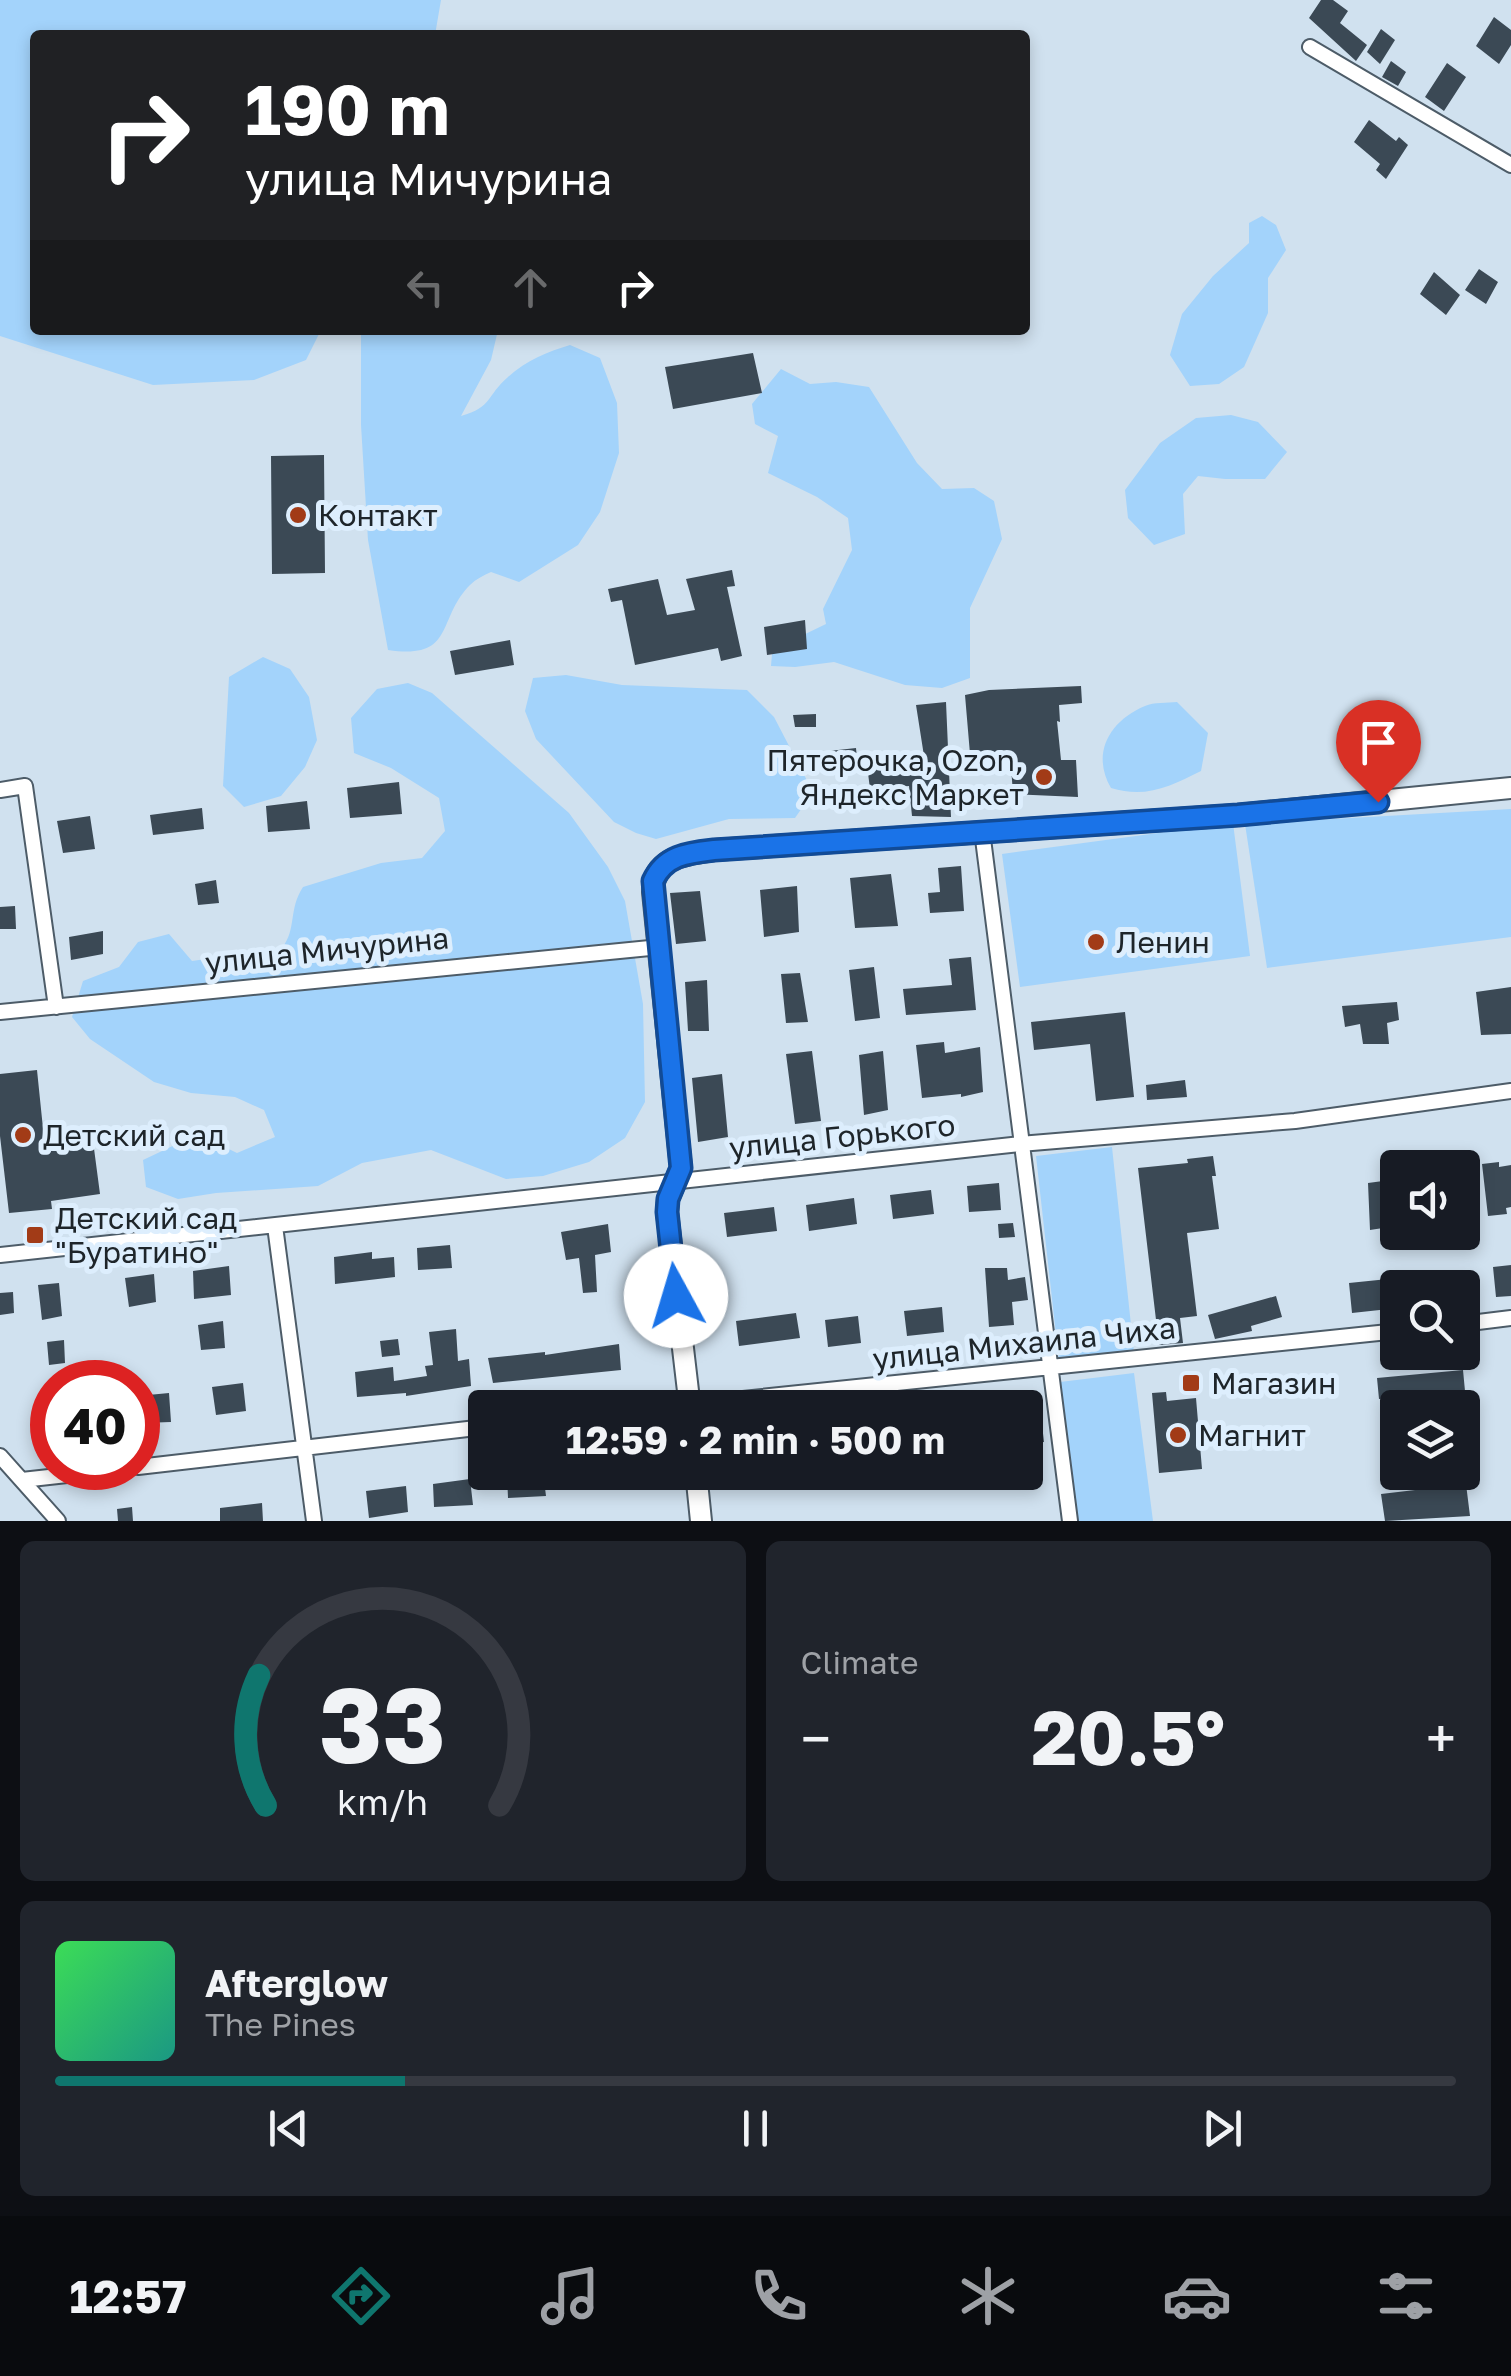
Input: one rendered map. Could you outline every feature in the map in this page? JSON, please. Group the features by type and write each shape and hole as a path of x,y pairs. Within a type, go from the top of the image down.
{"street":[{"path":"1310,47 1511,165"},
{"path":"0,790 25,786 56,1007"},
{"path":"688,1390 667,1212 681,1168 654,892 658,871 682,854 714,850 1238,815 1511,788"},
{"path":"982,831 1070,1521"},
{"name":"улица Мичурина","path":"0,1012 660,946"},
{"name":"улица Горького","path":"0,1255 1020,1144 1296,1121 1511,1091"},
{"path":"275,1226 314,1521"},
{"path":"1480,1322 1511,1318"},
{"name":"улица Михаила Чиха","path":"842,1390 1380,1333"},
{"path":"160,1464 468,1429"},
{"path":"0,1456 58,1521"},
{"path":"22,1480 30,1479"},
{"path":"698,1490 701,1521"}],"shaded area":[{"path":"0,0 441,0 436,30 30,30 30,335 318,335 306,360 254,380 153,385 0,336"},
{"path":"1262,216 1276,225 1286,250 1268,278 1268,313 1244,367 1219,384 1190,386 1170,355 1182,314 1213,276 1249,243 1249,223"},
{"path":"361,335 497,335 491,360 461,416 484,405 522,366 570,345 600,358 617,403 619,453 600,512 578,545 519,582 491,572 477,579 460,598 435,643 425,649 388,650 368,540 361,425"},
{"path":"781,369 810,384 836,382 869,387 917,463 942,489 974,488 994,501 1002,539 970,608 970,678 942,688 905,685 834,662 771,666 773,642 797,638 826,624 823,609 852,550 848,518 817,497 768,473 778,436 755,424 752,404"},
{"path":"1231,415 1258,422 1287,452 1265,479 1198,476 1183,494 1185,534 1154,545 1128,518 1125,490 1160,443 1196,418"},
{"path":"263,657 290,669 309,697 317,740 305,767 281,796 244,807 223,786 229,677"},
{"path":"566,675 622,685 747,690 774,717 813,792 795,818 729,819 656,839 636,833 614,822 536,739 525,711 533,678"},
{"path":"408,683 432,693 569,813 608,867 625,901 643,1004 645,1102 625,1138 589,1162 543,1176 506,1179 431,1150 362,1163 318,1186 178,1199 146,1187 143,1160 198,1134 237,1153 275,1137 264,1110 235,1097 191,1093 154,1082 90,1039 72,1017 83,981 119,967 138,942 169,934 192,961 282,948 290,934 303,887 381,863 422,858 445,831 439,798 391,768 354,753 351,718 377,689"},
{"path":"1177,702 1208,733 1201,771 1147,791 1111,788 1105,775 1103,751 1113,730 1145,706"},
{"path":"1511,809 1511,937 1267,968 1245,824"},
{"path":"1233,823 1250,956 1020,987 1002,854"},
{"path":"1112,1147 1134,1353 1059,1361 1036,1156"},
{"path":"1134,1373 1153,1521 1078,1521 1060,1382"}],"building":[{"path":"1321,0 1333,0 1348,11 1340,23 1367,45 1356,61 1309,18"},
{"path":"1494,17 1511,30 1511,45 1499,64 1476,46"},
{"path":"1381,29 1395,40 1380,64 1367,52"},
{"path":"1391,61 1406,72 1398,86 1382,77"},
{"path":"1447,63 1466,77 1444,111 1425,97"},
{"path":"1369,120 1396,141 1399,137 1408,145 1386,179 1376,170 1380,164 1354,142"},
{"path":"1479,269 1498,282 1486,304 1465,290"},
{"path":"1434,272 1460,295 1446,315 1420,294"},
{"path":"753,353 762,393 673,409 665,367"},
{"name":"Контакт","path":"324,455 325,573 272,574 271,456"},
{"path":"732,570 735,586 727,587 742,656 721,661 718,648 635,665 622,600 611,602 608,589 658,579 667,615 695,610 686,579"},
{"path":"805,620 807,649 767,655 764,627"},
{"path":"510,640 514,665 455,675 450,651"},
{"path":"1081,686 1082,703 1059,705 1060,722 1057,721 1061,760 1076,760 1078,797 1013,794 1010,752 970,754 965,695 989,690"},
{"path":"946,702 951,817 912,816 909,786 870,789 867,765 924,756 916,705"},
{"path":"816,714 816,727 795,727 793,715"},
{"path":"856,748 858,770 831,772 829,751"},
{"path":"399,782 402,814 350,818 347,788"},
{"path":"307,801 310,829 268,832 266,806"},
{"path":"202,808 204,829 153,835 150,815"},
{"path":"90,816 95,849 63,853 57,821"},
{"path":"961,866 964,911 930,913 928,893 940,892 938,868"},
{"path":"891,874 898,926 855,928 850,878"},
{"path":"216,880 219,903 198,905 195,884"},
{"path":"797,886 799,932 764,937 760,890"},
{"path":"700,891 706,941 676,944 670,893"},
{"path":"15,906 16,929 0,929 0,907"},
{"path":"103,931 103,954 71,960 69,937"},
{"path":"971,957 976,1010 906,1015 903,989 952,985 949,959"},
{"path":"874,967 880,1018 855,1021 849,970"},
{"path":"800,973 808,1022 786,1023 781,974"},
{"path":"707,980 709,1031 688,1031 685,982"},
{"path":"1511,987 1511,1034 1481,1035 1476,992"},
{"path":"1397,1002 1399,1020 1387,1023 1389,1044 1363,1044 1360,1024 1345,1027 1342,1006"},
{"path":"1125,1012 1134,1097 1096,1101 1090,1044 1034,1050 1031,1022"},
{"path":"944,1042 945,1053 980,1047 983,1092 922,1098 916,1045"},
{"path":"812,1051 821,1121 795,1124 786,1054"},
{"path":"883,1051 888,1110 864,1115 859,1055"},
{"path":"37,1070 45,1148 93,1141 100,1194 51,1201 52,1209 9,1213 0,1136 0,1074"},
{"path":"722,1074 728,1137 698,1142 692,1078"},
{"path":"1185,1080 1187,1097 1147,1100 1146,1085"},
{"path":"1213,1156 1219,1229 1187,1233 1197,1316 1180,1318 1183,1343 1159,1345 1138,1168"},
{"path":"1499,1162 1499,1167 1511,1165 1511,1207 1506,1208 1507,1214 1488,1216 1482,1164"},
{"path":"1380,1181 1380,1228 1370,1230 1368,1183"},
{"path":"999,1183 1001,1210 969,1212 967,1186"},
{"path":"931,1190 934,1214 893,1219 890,1195"},
{"path":"854,1198 857,1224 809,1231 806,1205"},
{"path":"774,1207 777,1231 727,1237 724,1213"},
{"path":"1013,1223 1015,1237 999,1238 998,1224"},
{"path":"608,1224 611,1252 595,1255 597,1292 583,1293 579,1258 566,1260 561,1232"},
{"path":"450,1245 452,1268 418,1270 417,1248"},
{"path":"372,1252 372,1259 394,1257 395,1277 335,1284 334,1257"},
{"path":"1511,1265 1511,1296 1496,1297 1493,1267"},
{"path":"229,1266 231,1295 194,1299 193,1271"},
{"path":"985,1268 1007,1268 1008,1280 1025,1277 1028,1300 1012,1302 1014,1325 989,1327"},
{"path":"154,1274 156,1302 129,1307 125,1278"},
{"path":"1380,1280 1380,1310 1352,1313 1349,1283"},
{"path":"59,1283 62,1316 42,1320 38,1285"},
{"path":"13,1292 14,1313 0,1315 0,1293"},
{"path":"1276,1296 1282,1317 1251,1326 1252,1331 1215,1339 1208,1315"},
{"path":"942,1307 944,1332 907,1336 904,1311"},
{"path":"796,1313 800,1338 739,1346 736,1321"},
{"path":"858,1316 861,1343 828,1347 825,1320"},
{"path":"223,1321 225,1348 201,1350 198,1325"},
{"path":"456,1329 458,1361 469,1359 471,1386 406,1396 357,1397 355,1372 393,1367 394,1381 427,1376 425,1366 433,1365 429,1332"},
{"path":"398,1339 400,1355 382,1357 380,1341"},
{"path":"64,1340 65,1360 49,1360 47,1342"},
{"path":"619,1344 621,1370 493,1383 488,1358 545,1355"},
{"path":"1463,1370 1465,1390 1380,1390 1379,1399 1377,1378"},
{"path":"243,1383 246,1411 216,1415 212,1387"},
{"name":"Магнит","path":"1166,1392 1167,1401 1196,1398 1202,1469 1159,1473 1152,1393"},
{"path":"169,1393 171,1422 160,1422 160,1394"},
{"path":"468,1479 473,1505 434,1507 433,1484"},
{"path":"406,1486 408,1512 369,1518 366,1491"},
{"path":"508,1490 545,1490 546,1496 508,1498"},
{"path":"1467,1490 1470,1516 1385,1521 1381,1494"},
{"path":"262,1503 263,1521 220,1521 220,1508"},
{"path":"132,1507 133,1521 118,1521 117,1509"}],"place":[{"name":"Контакт","path":"298,515"},
{"name":"Пятерочка, Ozon, Яндекс Маркет","path":"1044,777"},
{"name":"Ленин","path":"1096,942"},
{"name":"Детский сад","path":"23,1135"},
{"name":"Детский сад \"Буратино\"","path":"35,1235"},
{"name":"Магазин","path":"1191,1383"},
{"name":"Магнит","path":"1178,1435"}],"route":[{"path":"676,1296 667,1212 681,1168 653,881 668,861 682,854 714,850 1378,802"}]}
